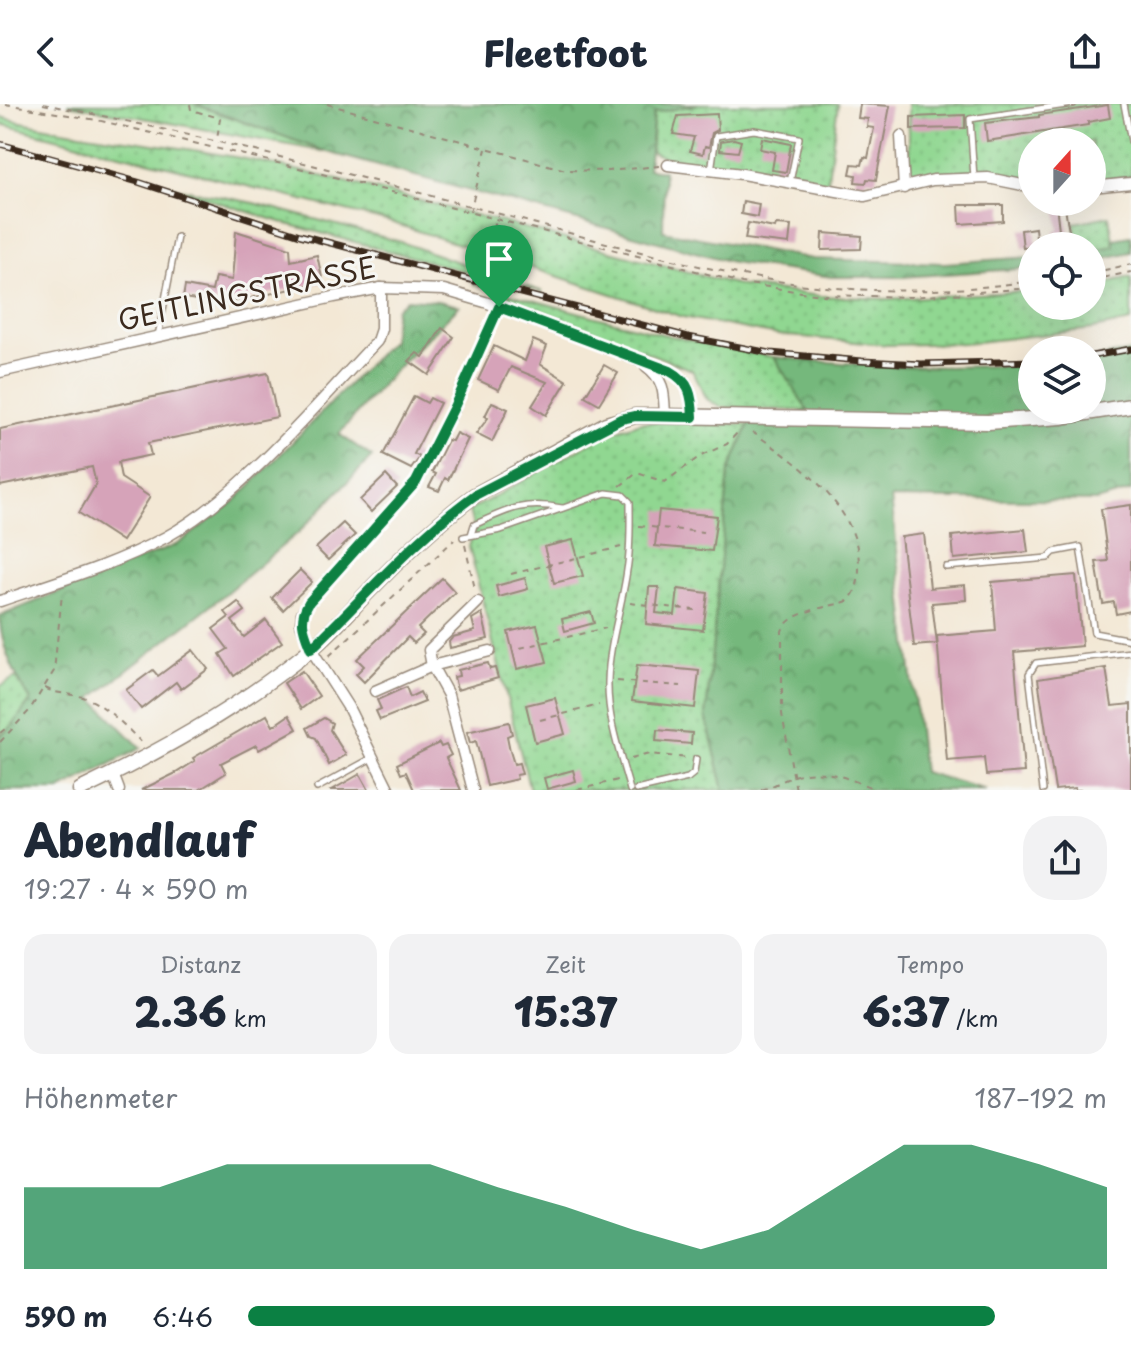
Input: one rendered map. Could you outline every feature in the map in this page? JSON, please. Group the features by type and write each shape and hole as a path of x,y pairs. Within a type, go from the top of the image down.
{"main road":[{"path":"80,790 152,754 264,684 311,649 454,510 475,495 606,424 635,416 988,422 1061,417 1131,406"}],"street":[{"path":"901,136 904,188"},
{"path":"668,165 742,174 865,196 933,180 1001,179 1018,183"},
{"path":"1106,186 1131,183"},
{"path":"0,601 120,559 168,536 212,506 251,472 377,341 381,329 381,288"},
{"name":"GEITLINGSTRASSE","path":"0,372 381,288 444,290 499,307 670,371 682,378 692,398 693,417"},
{"name":"GEITLINGSTRASSE","path":"637,360 656,373 663,384 665,416"},
{"path":"389,790 348,707 311,649 301,624 302,613 416,482 455,405"},
{"path":"473,790 448,695 432,666 429,650 478,602"},
{"path":"375,691 432,666 490,651"},
{"path":"113,774 119,790"}],"lane":[{"path":"974,178 970,119 1073,104"},
{"path":"1124,104 1131,141"},
{"path":"711,172 716,136 754,130 799,138 790,182"},
{"path":"158,337 177,237"},
{"path":"463,537 501,530 606,493 623,495 630,502 630,545 608,680 608,703 630,790"},
{"path":"471,535 474,525 523,505 562,508"},
{"path":"946,567 1048,558 1054,552 1080,547 1094,633 1131,640"},
{"path":"1043,790 1029,674 1036,663 1131,652"},
{"path":"317,788 373,758"},
{"path":"636,790 688,778 694,773 696,759"}],"path":[{"path":"5,104 161,134 742,283 821,295 912,297 1018,289"},
{"path":"43,104 217,141 743,276 821,287 911,291 1018,283"},
{"path":"190,104 191,110 220,118 217,141"},
{"path":"327,104 566,170 608,171 668,165"},
{"path":"469,213 486,149"},
{"path":"470,297 499,214"},
{"path":"1106,270 1131,264"},
{"path":"1106,277 1131,272"},
{"path":"455,405 499,307"},
{"path":"614,492 637,473 665,482 672,479 690,463 727,444 745,427 791,458 812,477 844,518 859,558 854,595 848,601 793,617 785,622 782,631 781,691 796,790"},
{"path":"630,525 703,532"},
{"path":"321,662 453,541 463,537 478,602"},
{"path":"511,574 630,545"},
{"path":"0,742 22,719 44,688 55,665 63,580"},
{"path":"621,602 695,610"},
{"path":"520,648 615,626"},
{"path":"608,680 681,686"},
{"path":"44,688 90,700 123,724 152,754"},
{"path":"540,720 608,703"},
{"path":"0,733 5,729"},
{"path":"622,762 649,754 696,759"},
{"path":"761,790 792,776 826,773 877,790"},
{"path":"577,790 626,777"}],"green space":[{"path":"68,104 194,104 327,152"},
{"path":"194,104 698,104 654,113 648,169 664,171 663,231 813,259 945,263 1018,258 1018,269 901,277 832,277 732,262 327,152"},
{"path":"698,104 838,104 827,185 761,171 684,162 651,152 654,113"},
{"path":"908,104 1131,104 1131,176 1106,179 1106,128 1018,128 1018,178 974,170 910,180"},
{"path":"0,117 270,164 742,286 820,296 887,299 1018,292 1018,320 1106,320 1106,283 1131,277 1131,321 1093,329 968,343 888,345 778,335 683,317 390,222 0,124"},
{"path":"167,186 254,203 401,242 543,292 287,224"},
{"path":"1109,216 1114,246 1106,247 1106,232 1076,232 1074,223"},
{"path":"1131,236 1131,252 1106,258 1106,247 1114,246 1113,239"},
{"path":"473,284 660,333 774,357 808,411 720,407 707,399 692,370"},
{"path":"407,299 459,306 391,374 339,434 372,457 299,532 92,698 141,748 60,790 0,790 0,736 11,727 31,700 10,660 0,616 178,544 234,502 392,340 396,309"},
{"path":"1131,351 1131,491 1096,501 891,498 923,772 986,790 724,790 706,716 729,472 749,424 775,424 808,411 774,357 903,366 1018,365 1018,424 1106,424 1106,356"},
{"path":"641,422 749,424 729,472 706,716 724,790 530,790 469,547 474,529 469,511 606,434"},
{"path":"16,677 31,700 11,727 0,736 0,686"}],"building":[{"path":"860,104 890,106 876,180 867,179 866,183 855,182 856,175 850,174 852,164 862,165 864,157 868,158 874,128 867,127 868,119 858,118"},
{"path":"1108,105 1110,118 1069,128 1018,128 1018,136 987,141 985,123"},
{"path":"717,114 718,130 712,133 709,147 705,146 703,154 690,151 694,137 673,134 678,116"},
{"path":"965,115 965,128 911,129 911,117"},
{"path":"762,138 791,144 786,172 772,170 775,152 760,149"},
{"path":"721,141 741,141 738,152 720,150"},
{"path":"743,201 759,204 757,217 741,214"},
{"path":"959,205 1003,205 1003,221 960,224"},
{"path":"1057,216 1066,216 1069,232 1055,232 1059,230"},
{"path":"748,223 775,228 776,225 791,226 789,244 745,239"},
{"path":"1035,228 1035,232 1021,232"},
{"path":"236,231 290,248 291,261 317,255 323,282 223,304 183,298 185,286 212,291 215,277 232,280"},
{"path":"823,233 862,236 861,249 822,250"},
{"path":"442,328 454,337 429,375 409,361 417,353 423,357"},
{"path":"533,340 547,346 540,364 567,381 546,415 532,406 547,382 511,367 499,390 478,380 494,346 525,361"},
{"path":"604,365 618,373 599,404 585,396"},
{"path":"268,373 277,417 148,443 151,455 118,462 121,478 150,497 122,541 79,513 96,484 92,467 0,486 0,429"},
{"path":"414,396 427,403 430,398 440,403 414,454 420,457 411,469 383,455"},
{"path":"492,402 508,409 492,442 476,434 488,418 485,416"},
{"path":"456,433 468,439 448,480 445,478 439,491 429,487 436,474 432,472 448,440 452,441"},
{"path":"386,475 397,487 371,512 360,500"},
{"path":"1131,505 1131,611 1116,614 1114,602 1103,604 1096,562 1108,561 1101,509"},
{"path":"659,510 717,516 712,551 655,546"},
{"path":"343,523 355,535 328,560 316,548"},
{"path":"1025,529 1028,552 954,559 952,536"},
{"path":"924,534 930,588 965,585 966,600 932,603 937,644 914,646 901,537"},
{"path":"573,540 583,576 554,583 544,547"},
{"path":"300,570 312,582 283,610 272,598"},
{"path":"1076,575 1082,646 1014,652 1024,772 986,775 984,758 947,761 937,636 996,631 992,582"},
{"path":"442,578 455,592 418,628 424,634 414,643 408,637 364,682 356,674 364,666 357,659"},
{"path":"525,578 528,589 499,597 496,586"},
{"path":"649,587 659,587 656,613 675,615 678,589 708,593 703,630 646,624"},
{"path":"238,602 245,611 232,621 244,637 266,620 282,642 234,676 220,654 228,649 213,629 229,617 225,612"},
{"path":"591,612 594,623 565,631 562,619"},
{"path":"482,613 488,639 450,648 449,642 453,637 475,631 472,619"},
{"path":"537,625 547,662 517,669 508,632"},
{"path":"193,650 208,669 181,689 176,682 141,709 126,690 153,670 158,676"},
{"path":"488,663 490,669 495,668 498,678 457,690 454,677 459,676 458,670"},
{"path":"637,665 699,671 695,708 632,701"},
{"path":"1106,668 1112,706 1131,704 1131,790 1055,790 1038,679"},
{"path":"302,671 319,696 301,709 284,683"},
{"path":"406,687 410,697 420,692 425,702 380,720 376,711 381,709 377,700"},
{"path":"555,698 565,734 535,742 526,705"},
{"path":"267,715 273,726 289,715 297,729 259,750 256,745 221,763 226,773 199,790 141,790 176,773 195,761 193,758"},
{"path":"324,718 332,723 330,730 346,755 329,765 316,738 307,728"},
{"path":"509,722 512,734 507,736 510,751 514,764 519,763 522,774 516,775 517,779 487,786 476,741 470,743 467,732"},
{"path":"657,730 692,733 691,744 656,741"},
{"path":"439,743 441,747 446,745 451,755 446,758 461,790 414,790 406,772 401,774 397,764"},
{"path":"573,770 576,781 547,789 544,778"},
{"path":"360,774 369,790 332,790"}],"railway":[{"path":"0,144 138,182 300,235 688,337 770,353 862,361 921,364 1018,361"},
{"path":"1106,353 1131,349"}],"route":[{"path":"499,307 670,371 688,386 693,417 635,416 606,424 475,495 454,510 398,562 311,649 301,624 302,613 416,482 499,307"}]}
